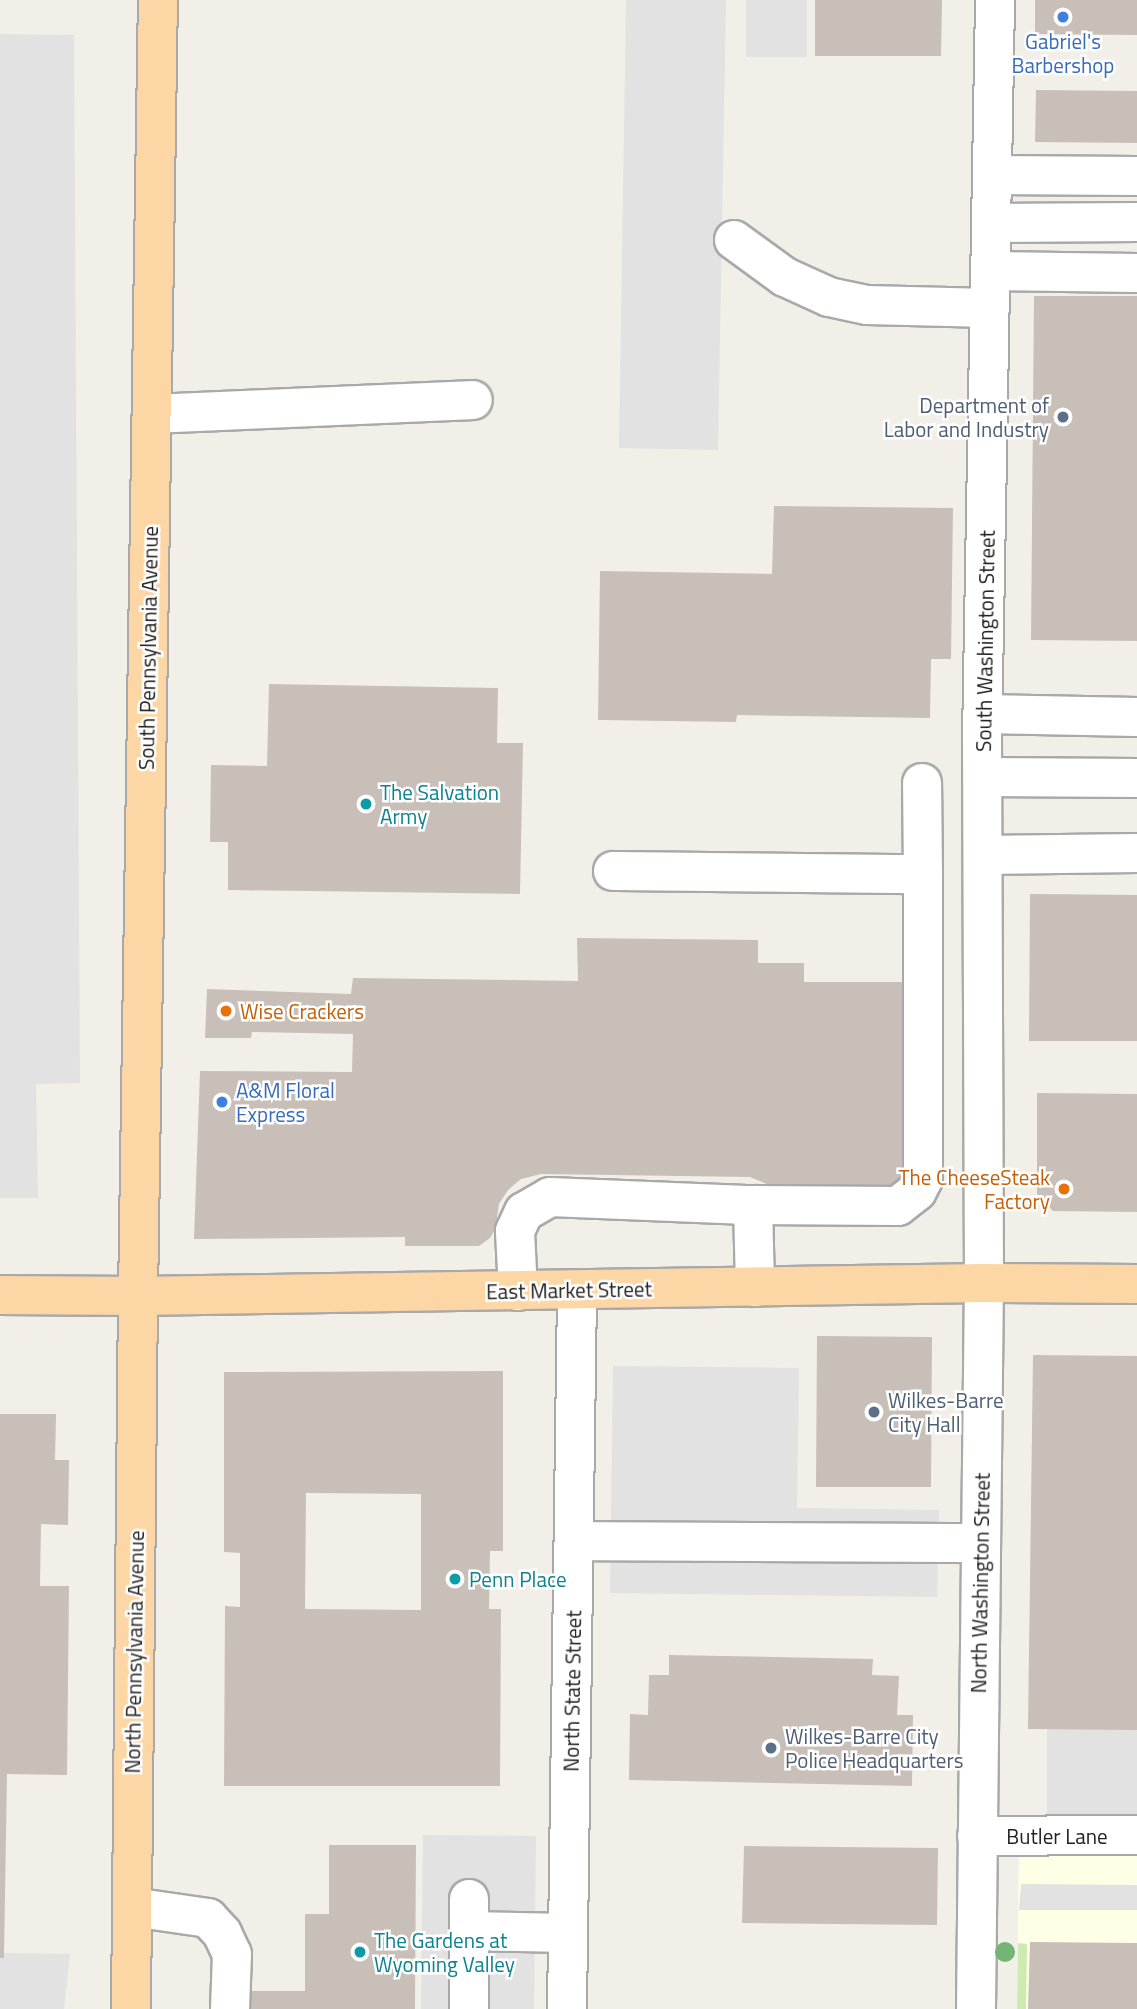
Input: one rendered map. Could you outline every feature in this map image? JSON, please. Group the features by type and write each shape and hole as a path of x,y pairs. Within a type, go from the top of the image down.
{"main road":[{"name":"South Pennsylvania Avenue","path":"138,1296 158,0"},
{"name":"East Market Street","path":"0,1295 138,1296 984,1283 1137,1284"},
{"name":"North Pennsylvania Avenue","path":"131,2009 138,1296"}],"street":[{"name":"South Washington Street","path":"984,1283 983,714 995,0"},
{"path":"992,175 1137,176"},
{"path":"991,223 1137,222"},
{"path":"734,240 785,277 829,297 867,305 1137,273"},
{"path":"153,414 473,400"},
{"path":"983,714 1137,717"},
{"path":"983,777 1137,778"},
{"path":"518,1291 515,1231 524,1212 550,1197 753,1205 898,1206 917,1191 923,1179 922,783"},
{"path":"613,871 923,856 983,847 1137,853"},
{"path":"753,1205 755,1287"},
{"name":"North Washington Street","path":"976,2009 984,1283"},
{"name":"North State Street","path":"567,2009 577,1290"},
{"path":"574,1541 981,1543"},
{"name":"Butler Lane","path":"977,1836 1137,1835"},
{"path":"132,1907 208,1918 222,1933 232,1954 230,2009"},
{"path":"469,2009 469,1915 568,1933"}],"shaded area":[{"path":"626,0 726,0 718,450 619,448"},
{"path":"746,0 807,0 807,57 746,57"},
{"path":"0,34 74,35 80,1083 36,1084 38,1198 0,1198"},
{"path":"613,1366 799,1368 797,1508 939,1510 937,1597 610,1593"},
{"path":"1047,1729 1137,1729 1137,1823 1047,1823"},
{"path":"423,1835 536,1836 534,2009 421,2009"},
{"path":"1019,1843 1137,1844 1137,2009 1017,2009"},
{"path":"1021,1884 1137,1885 1137,1910 1019,1910"},
{"path":"0,1953 70,1954 64,2009 0,2009"}],"green space":[{"path":"1018,1943 1027,1944 1026,2009 1017,2009"}],"building":[{"path":"815,0 942,0 941,56 815,56"},
{"path":"1035,0 1137,0 1137,35 1035,34"},
{"path":"1036,90 1137,91 1137,143 1035,142"},
{"path":"1034,296 1137,296 1137,641 1031,640"},
{"path":"774,506 953,508 951,659 931,659 930,718 737,715 736,722 598,720 600,571 772,574"},
{"name":"The Salvation Army","path":"269,684 498,688 497,743 523,743 520,894 228,890 228,842 210,842 211,765 267,766"},
{"path":"1030,894 1137,895 1137,1041 1029,1041"},
{"path":"577,938 758,940 758,963 804,963 804,982 907,982 903,1193 791,1194 750,1177 541,1174 521,1179 508,1190 499,1204 495,1230 490,1238 479,1246 405,1246 405,1237 194,1239 200,1071 352,1072 353,1034 252,1032 251,1038 205,1038 207,989 351,994 353,978 578,981"},
{"path":"1037,1093 1137,1094 1137,1212 1053,1211 1037,1194"},
{"name":"Wilkes-Barre City Hall","path":"817,1336 932,1337 931,1487 816,1487"},
{"path":"1033,1355 1137,1356 1137,1730 1028,1729"},
{"name":"Penn Place","path":"503,1371 503,1551 490,1551 489,1609 501,1609 500,1786 224,1786 225,1606 240,1607 240,1553 224,1552 224,1372","holes":["306,1493 421,1494 421,1610 305,1609"]},
{"path":"0,1414 56,1414 55,1460 69,1460 68,1525 41,1524 40,1586 69,1586 67,1775 7,1774 4,1958 0,1958"},
{"name":"Wilkes-Barre City Police Headquarters","path":"669,1655 873,1659 872,1675 899,1676 897,1715 913,1715 912,1786 629,1780 630,1714 648,1715 649,1675 669,1675"},
{"name":"The Gardens at Wyoming Valley","path":"329,1845 416,1845 415,2009 244,2009 244,1991 305,1991 305,1914 329,1914"},
{"path":"744,1846 938,1848 937,1925 742,1923"},
{"path":"1030,1942 1137,1943 1137,2009 1028,2009"}],"place":[{"name":"Gabriel's Barbershop","path":"1063,17"},
{"name":"Department of Labor and Industry","path":"1063,417"},
{"name":"The Salvation Army","path":"366,804"},
{"name":"Wise Crackers","path":"226,1011"},
{"name":"A&M Floral Express","path":"222,1102"},
{"name":"The CheeseSteak Factory","path":"1064,1189"},
{"name":"Wilkes-Barre City Hall","path":"874,1412"},
{"name":"Penn Place","path":"455,1579"},
{"name":"Wilkes-Barre City Police Headquarters","path":"771,1748"},
{"name":"The Gardens at Wyoming Valley","path":"360,1952"}]}
